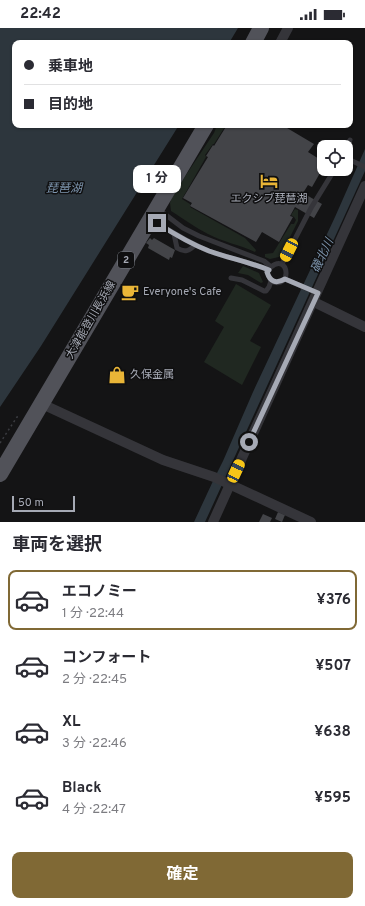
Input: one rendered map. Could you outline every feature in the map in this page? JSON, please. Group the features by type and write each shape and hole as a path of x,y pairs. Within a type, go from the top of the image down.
{"main road":[{"path":"255,40 261,28"},
{"name":"大津能登川長浜線","path":"0,474 204,128"}],"street":[{"path":"282,40 288,28"},
{"path":"213,522 227,484 365,186"},
{"path":"315,295 365,327"},
{"path":"42,404 163,460 214,478 311,522"}],"lane":[{"path":"353,162 365,167"},
{"path":"282,264 311,208 331,176"},
{"path":"162,212 183,228 199,236 264,261 270,268"},
{"path":"157,223 195,245 270,268"},
{"path":"174,234 177,248 180,250 185,252 195,245"},
{"path":"231,278 242,280 266,291 271,281 267,272 270,268 277,264 282,264"},
{"path":"271,281 280,282 285,279 287,274 286,269 282,264"},
{"path":"285,279 315,295"}],"shaded area":[{"path":"216,128 224,128 205,155 206,157 182,199 190,204 190,207 245,238 256,250 255,252 208,234 171,211 170,203 172,196"},
{"path":"295,209 298,210 298,221 282,253 279,257 270,259 265,257 265,254 273,253 291,224 294,224 296,220 291,215"},
{"path":"243,266 259,273 263,282 261,283 248,275 238,273"},
{"path":"236,284 271,305 250,341 261,347 242,385 204,362 224,327 215,321"}],"water":[{"name":"琵琶湖","path":"0,28 238,28 231,40 12,40 12,128 177,128 41,346 0,407"},
{"name":"磯北川","path":"365,149 365,171 205,522 194,522 335,217"}],"building":[{"path":"225,128 287,128 314,144 308,152 317,158 317,176 318,176 312,187 308,185 303,193 322,204 314,218 295,207 290,216 293,217 279,242 262,232 256,242 190,206 192,203 183,198 208,157 206,156 213,145 214,146"},
{"path":"150,238 152,240 154,238 175,250 172,258 170,257 169,260 148,248 149,245 146,243"},
{"path":"278,512 285,515 282,522 275,519"},
{"path":"263,514 272,518 270,522 259,522"}],"place":[{"name":"エクシブ琵琶湖","path":"269,181"},
{"name":"Everyone's Cafe","path":"130,292"},
{"name":"久保金属","path":"117,375"}],"route":[{"path":"157,223 176,235 208,250 269,270 267,272 271,281 280,282 285,279 318,293 249,442"}]}
